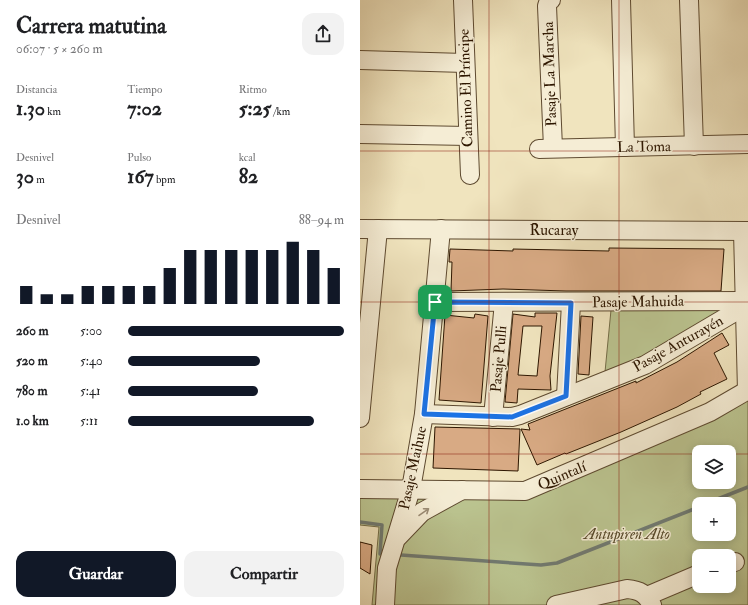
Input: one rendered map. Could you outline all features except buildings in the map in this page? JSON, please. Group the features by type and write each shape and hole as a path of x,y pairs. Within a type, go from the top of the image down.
{"street":[{"name":"Camino El Príncipe","path":"463,0 470,175"},
{"name":"Pasaje La Marcha","path":"546,148 547,6 550,0"},
{"path":"621,0 625,147"},
{"path":"689,0 694,146"},
{"path":"360,60 465,63"},
{"path":"360,134 468,136"},
{"name":"La Toma","path":"546,148 748,144"},
{"name":"Rucaray","path":"360,229 745,231"},
{"path":"360,418 378,229"},
{"name":"Pasaje Maihue","path":"385,605 387,568 411,489 424,414 441,229"},
{"path":"745,231 747,391"},
{"name":"Pasaje Mahuida","path":"435,302 745,304"},
{"name":"Pasaje Pulli","path":"493,417 504,302"},
{"path":"566,396 571,303"},
{"name":"Pasaje Anturayén","path":"424,414 493,417 512,417 520,415 645,365 745,304"},
{"name":"Quintalí","path":"360,489 525,491 710,412 747,391"},
{"name":"Pasaje Maihue","path":"396,539 422,512 464,490"},
{"path":"556,605 627,589 638,590 649,600 692,578"}],"green space":[{"path":"733,305 646,356 605,372 611,310"},
{"name":"Antupiren Alto","path":"748,399 748,605 372,605 379,527 360,525 360,495 519,497"}],"waterway":[{"path":"723,497 748,487"},
{"path":"401,555 541,565 557,563 692,510"},
{"path":"360,522 382,525 380,554"}],"route":[{"path":"435,302 571,303 566,396 512,417 424,414 435,302"}]}
